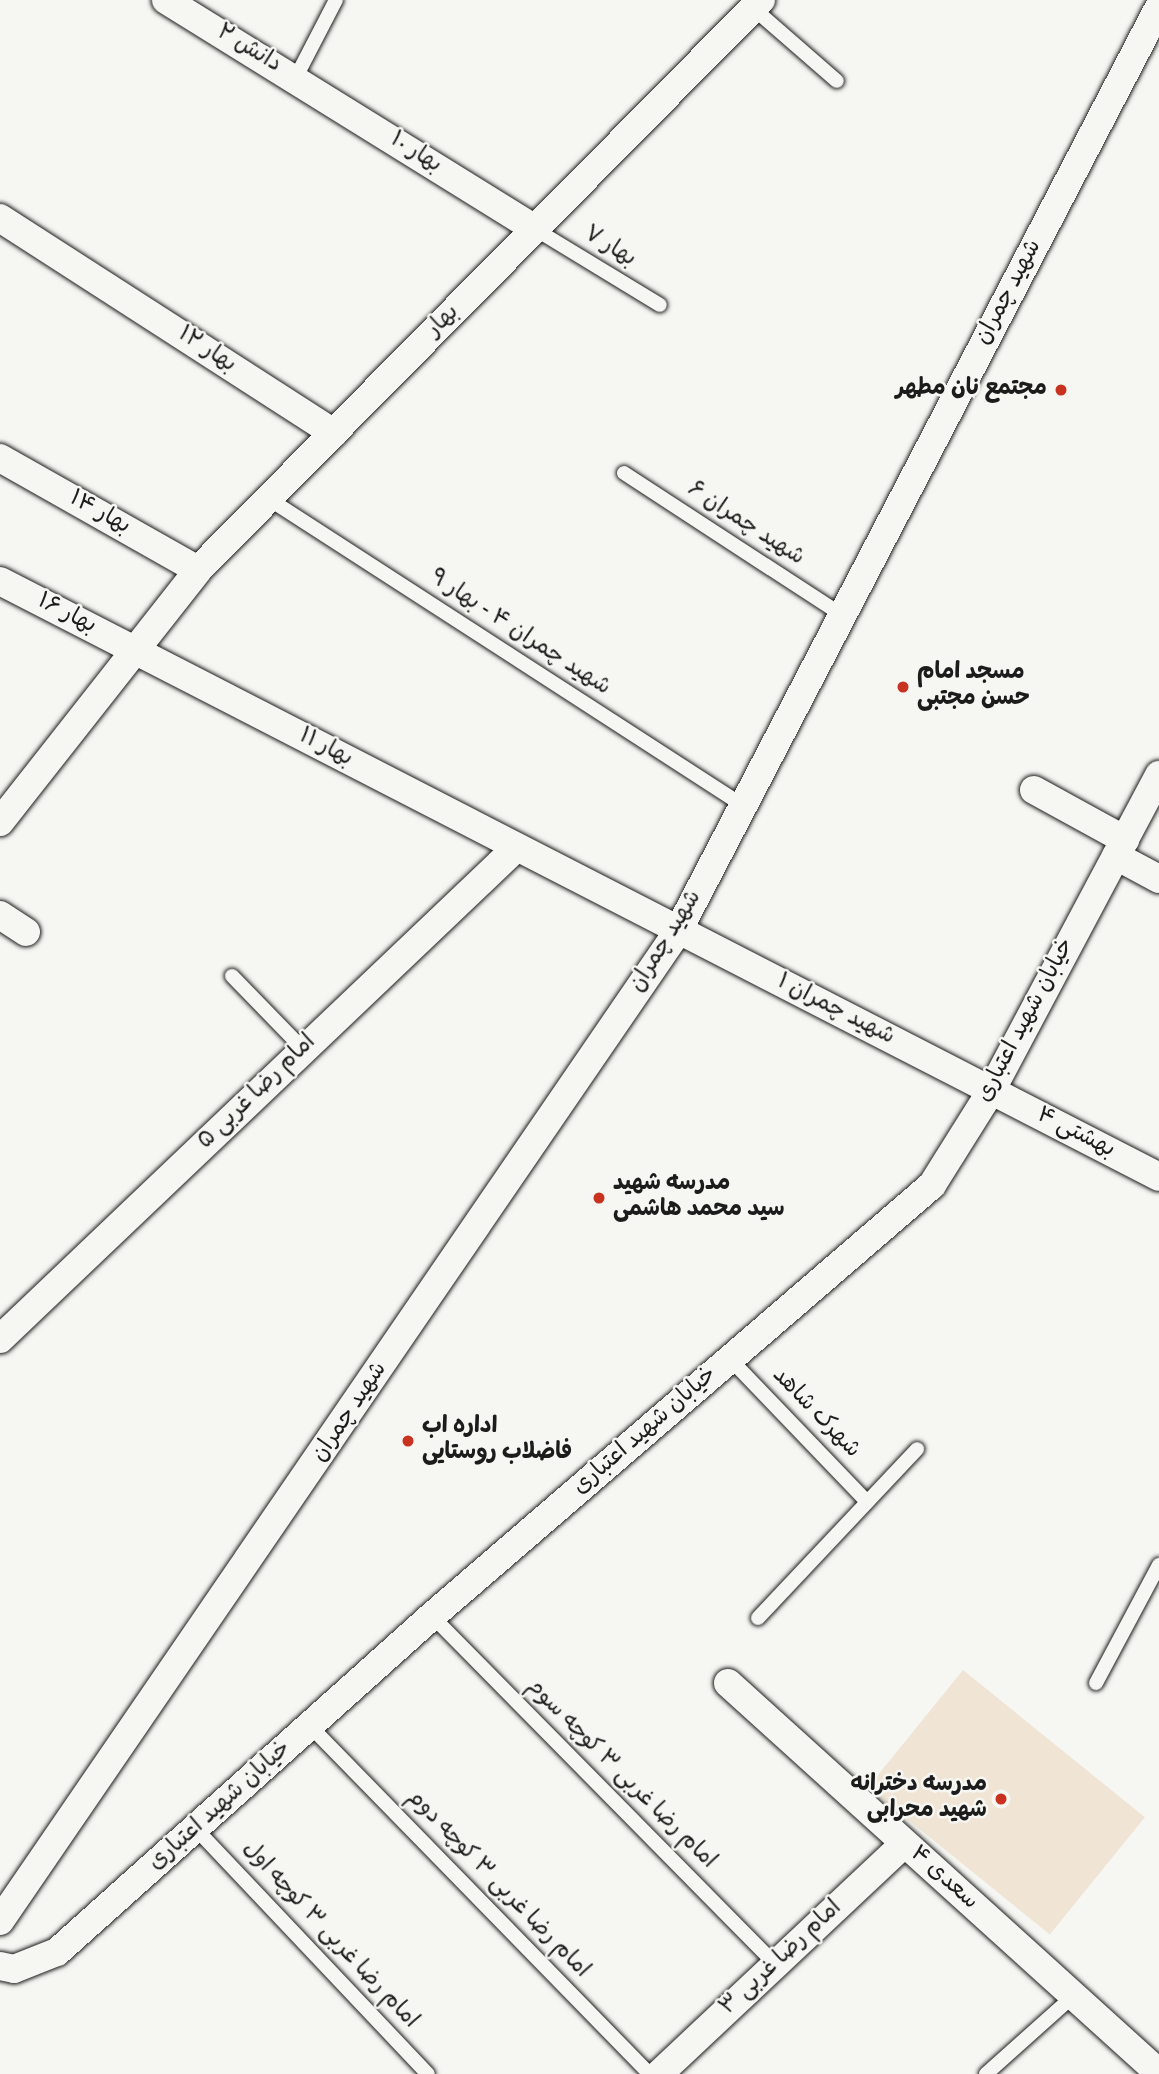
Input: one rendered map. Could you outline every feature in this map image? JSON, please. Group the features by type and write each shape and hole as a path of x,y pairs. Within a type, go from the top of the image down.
{"street":[{"name":"دانش ۲","path":"166,0 295,79"},
{"name":"بهار","path":"0,822 198,570 757,4"},
{"name":"شهید چمران","path":"0,1921 76,1818 678,931 1159,7"},
{"name":"بهار ۱۰","path":"295,79 535,229"},
{"name":"بهار ۱۲","path":"0,218 334,433"},
{"name":"بهار ۱۴","path":"0,458 198,570"},
{"name":"بهار ۱۶","path":"0,581 133,650"},
{"name":"بهار ۱۱","path":"133,650 678,931"},
{"name":"خیابان شهید اعتباری","path":"0,1966 14,1969 57,1952 197,1830 432,1616 932,1185 991,1091 1159,775"},
{"path":"1034,790 1120,848 1159,879"},
{"name":"امام رضا غربی ۵","path":"0,1339 516,848"},
{"path":"0,915 26,932"},
{"name":"شهید چمران ۱","path":"678,931 991,1091"},
{"name":"بهشتی ۴","path":"991,1091 1159,1177"},
{"name":"سعدی ۴","path":"728,1683 1159,2073"},
{"name":"شهید چمران","path":"0,1945 76,1818"},
{"name":"امام رضا غربی ۳","path":"659,2074 904,1844"}],"lane":[{"path":"295,79 336,0"},
{"path":"757,4 837,81"},
{"name":"بهار ۷","path":"535,229 660,305"},
{"name":"شهید چمران ۶","path":"624,473 842,615"},
{"name":"شهید چمران ۴ - بهار ۹","path":"269,499 744,806"},
{"path":"232,976 304,1050"},
{"name":"شهرک شاهد","path":"730,1359 867,1502"},
{"path":"758,1618 917,1449"},
{"path":"1096,1683 1159,1565"},
{"name":"امام رضا غربی ۳ کوچه سوم","path":"432,1616 776,1965"},
{"name":"امام رضا غربی ۳ کوچه دوم","path":"311,1727 650,2074"},
{"name":"امام رضا غربی ۳ کوچه اول","path":"197,1830 428,2074"},
{"path":"986,2074 1072,1997"}],"shaded area":[{"name":"مدرسه دخترانه شهید محرابی","path":"963,1670 1145,1817 1050,1935 868,1787"}],"place":[{"name":"مجتمع نان مطهر","path":"1061,390"},
{"name":"مسجد امام حسن مجتبی","path":"903,687"},
{"name":"مدرسه شهید سید محمد هاشمی","path":"599,1198"},
{"name":"اداره اب فاضلاب روستایی","path":"408,1441"},
{"name":"مدرسه دخترانه شهید محرابی","path":"1001,1799"}]}
